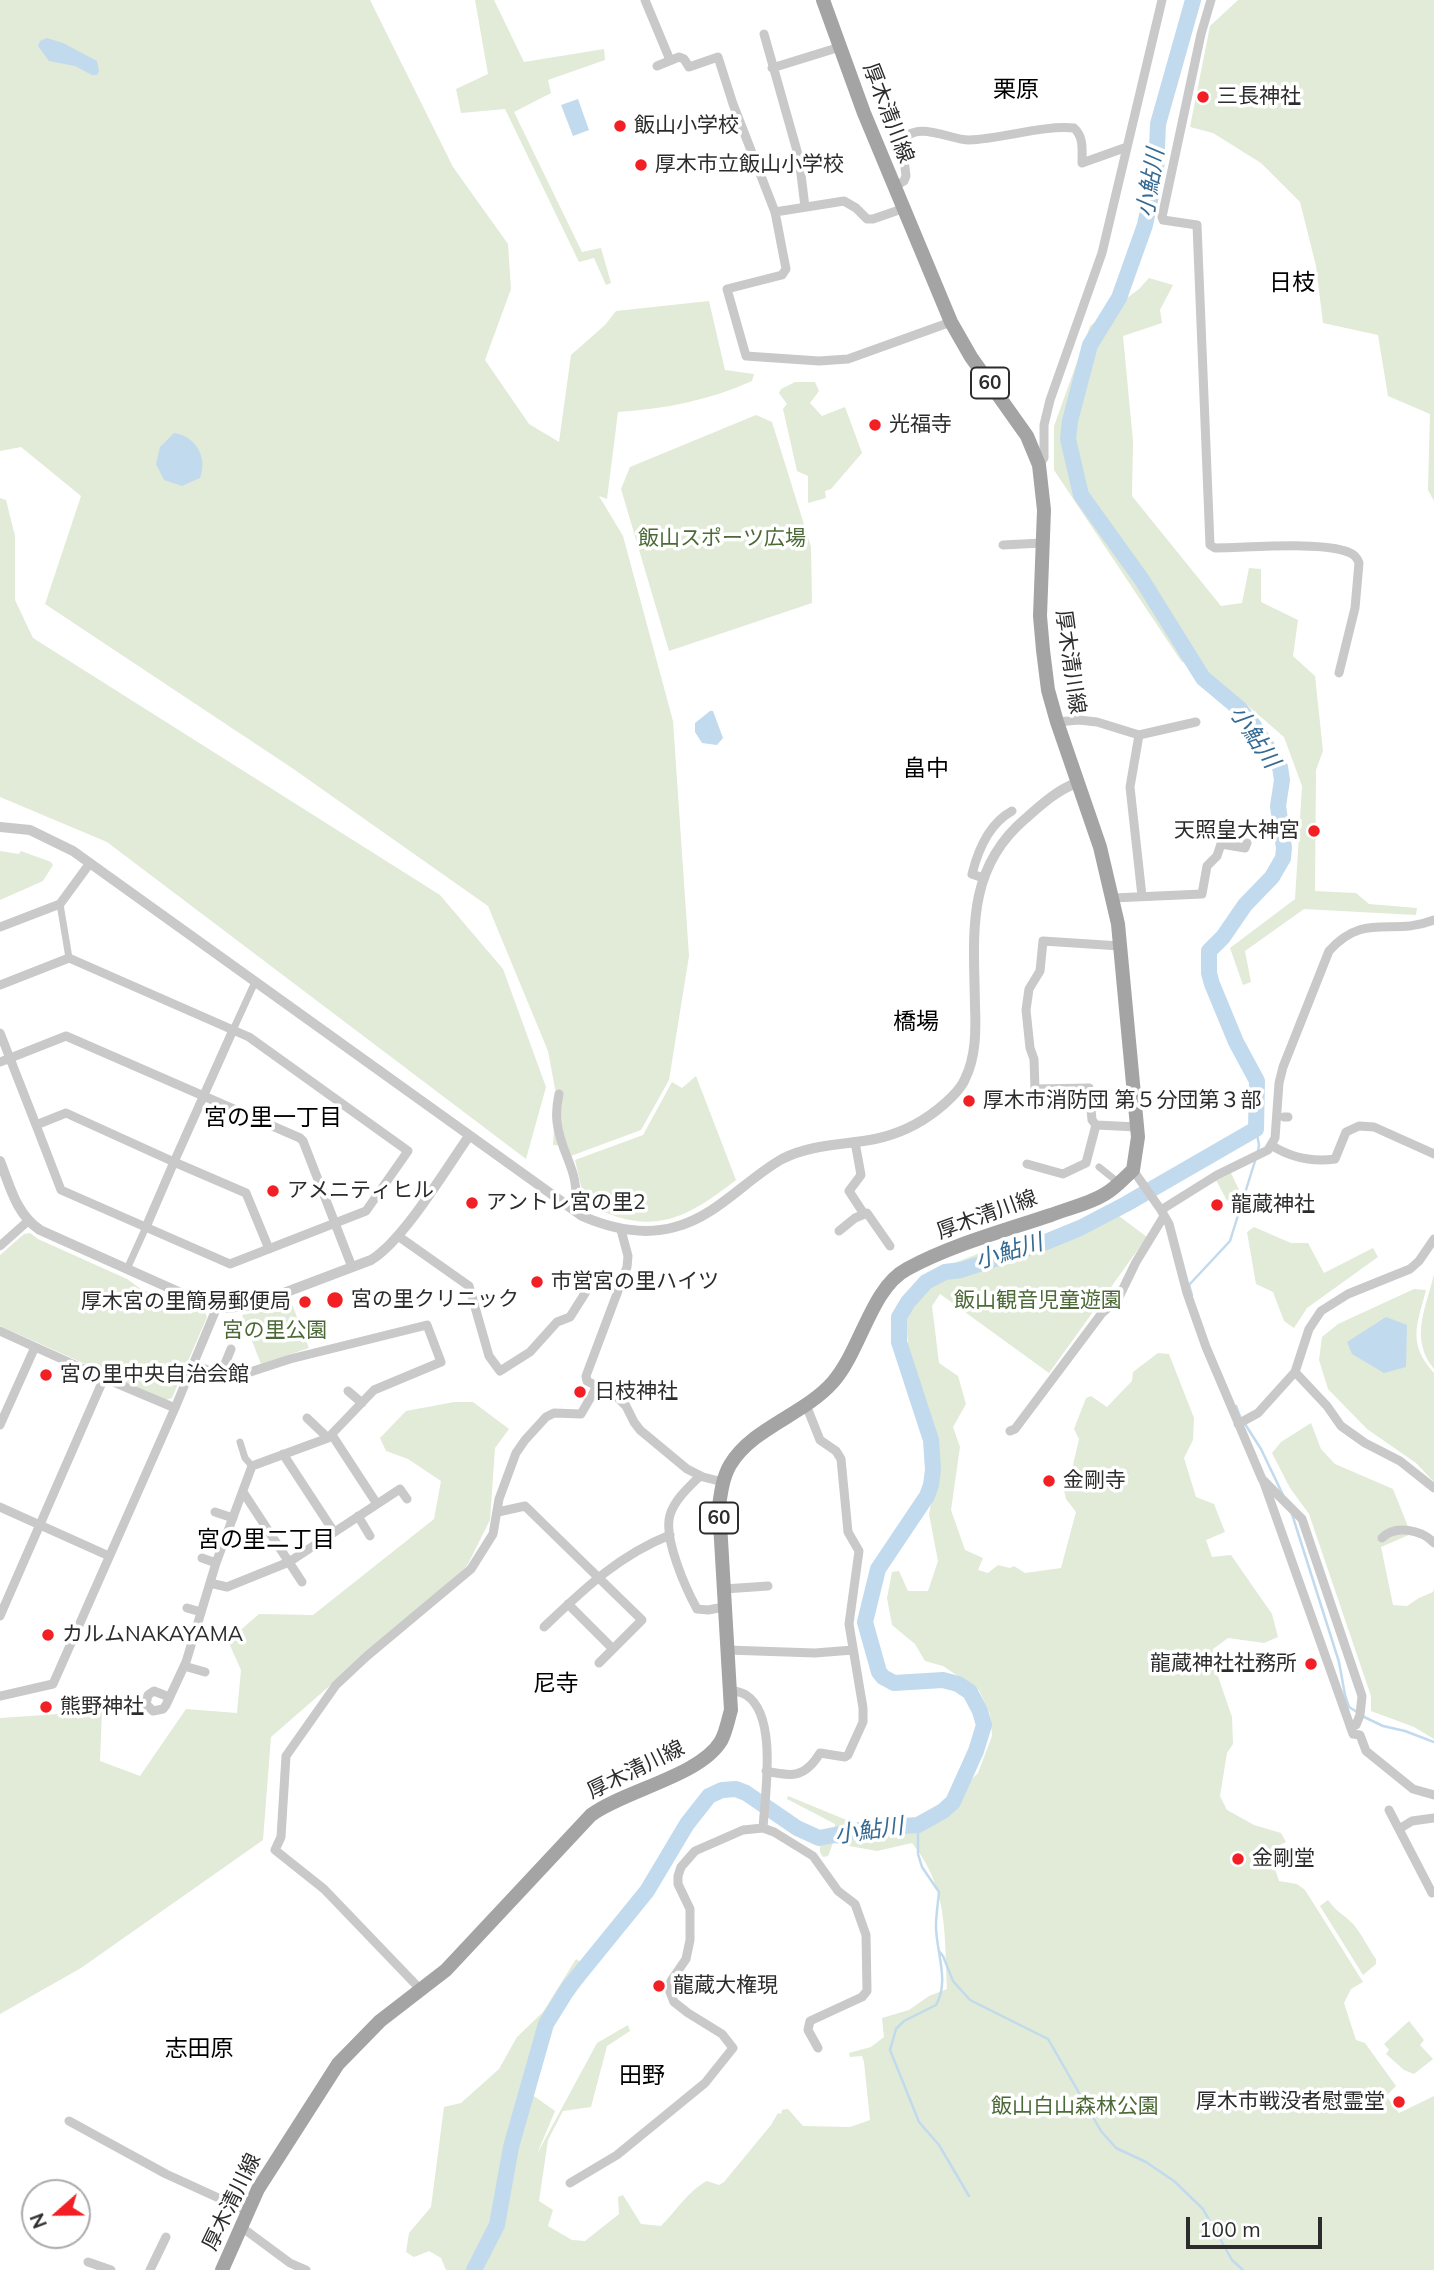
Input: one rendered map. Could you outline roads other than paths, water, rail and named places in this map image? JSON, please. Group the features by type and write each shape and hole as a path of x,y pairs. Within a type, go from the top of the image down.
{"main road":[{"name":"厚木清川線","path":"222,2270 247,2211 272,2164 338,2064 380,2021 446,1970 590,1815 620,1798 696,1765 711,1754 720,1741 731,1710 719,1517 723,1482 738,1454 819,1396 844,1369 880,1294 898,1273 932,1257 1104,1195 1136,1174 1137,1127 1113,898 1100,847 1057,722 1048,690 1042,649 1040,617 1044,510 1039,465 1027,436 971,358 951,322 902,209 823,0"}],"street":[{"path":"645,0 670,60"},
{"path":"1039,465 1044,458 1044,425 1050,400 1102,253 1162,0"},
{"path":"1211,0 1201,34 1162,217 1163,220 1197,225 1210,545 1215,548 1329,547 1357,557 1359,563 1355,608 1339,673"},
{"path":"764,34 799,158 805,207"},
{"path":"772,68 840,47"},
{"path":"657,66 679,57 689,66 718,57 733,104 775,212 786,269 782,275 727,289 746,356 819,361 848,359 951,322"},
{"path":"894,187 904,181 906,176 901,146 905,138 916,132 942,133 966,140 1074,128 1082,140 1082,163 1127,146"},
{"path":"775,212 844,201 867,219 902,209"},
{"path":"1003,545 1042,543"},
{"path":"1057,722 1097,722 1139,735 1196,722"},
{"path":"1139,735 1130,787 1142,896"},
{"path":"0,827 30,830 60,844 90,863 574,1210 596,1222 621,1230 649,1231 689,1223 715,1209 784,1158 835,1144 900,1133 919,1124 947,1102 965,1081 972,1060 976,1030 974,922 976,899 983,878 992,858 1019,824 1052,796 1076,783"},
{"path":"983,878 972,874 976,859 1000,817 1012,811"},
{"path":"1113,898 1202,894 1207,866 1217,856 1221,844 1246,847"},
{"path":"0,927 60,904 90,863"},
{"path":"60,904 69,958"},
{"path":"1010,1431 1015,1429 1102,1313 1118,1299 1161,1210 1217,1175 1255,1158 1271,1145 1275,1138 1279,1083 1283,1067 1329,951 1339,940 1361,928 1411,926 1434,919"},
{"path":"1120,946 1043,941 1040,971 1029,989 1026,1010 1030,1048 1034,1059 1035,1089 1089,1088 1092,1120 1096,1125 1137,1127"},
{"path":"0,985 69,958 249,1037 408,1152 366,1211 230,1264 61,1190 36,1125 5,1060 0,1033"},
{"path":"127,1269 255,982"},
{"path":"5,1060 66,1036 300,1138 352,1267"},
{"path":"559,1094 557,1122 576,1179 577,1197 574,1210"},
{"path":"36,1125 66,1113 246,1193 269,1249"},
{"path":"1027,1164 1063,1174 1086,1163 1096,1125"},
{"path":"1271,1145 1282,1152 1311,1160 1335,1159 1346,1132 1362,1126 1385,1130 1434,1154"},
{"path":"0,1161 17,1204 28,1221 46,1234 217,1307 253,1306 383,1253 469,1136"},
{"path":"855,1142 861,1175 849,1191 864,1214"},
{"path":"1099,1167 1119,1183"},
{"path":"1136,1174 1169,1224 1186,1293 1262,1479 1353,1734 1360,1735 1366,1751 1413,1789 1434,1796"},
{"path":"839,1231 855,1218 867,1213 890,1247"},
{"path":"0,1246 28,1221"},
{"path":"621,1230 628,1256 627,1266 586,1376 587,1381 617,1397 626,1406 640,1430 687,1469 700,1476 723,1482"},
{"path":"398,1236 469,1286 489,1356 497,1373 530,1352 557,1322 570,1317 580,1297 594,1279"},
{"path":"1238,1424 1258,1413 1295,1372 1309,1329 1321,1311 1348,1294 1410,1269 1434,1239"},
{"path":"0,1696 53,1684 217,1307"},
{"path":"169,1697 184,1666 216,1563 252,1466 330,1437 374,1390 441,1362 427,1325 290,1359 243,1375 220,1376 194,1364"},
{"path":"0,1331 175,1408"},
{"path":"0,1425 35,1347"},
{"path":"220,1376 231,1349"},
{"path":"394,1369 398,1380"},
{"path":"1295,1372 1327,1406 1341,1426 1365,1443 1400,1461 1434,1488"},
{"path":"0,1616 104,1378"},
{"path":"421,1990 324,1889 275,1850 281,1837 286,1756 336,1685 471,1569 494,1534 499,1499 516,1453 546,1417 554,1413 581,1415 596,1388"},
{"path":"348,1391 362,1403"},
{"path":"766,1773 798,1774 812,1766 820,1754 845,1757 863,1722 849,1624 859,1551 848,1532 841,1459 836,1451 820,1440 806,1405"},
{"path":"307,1418 330,1437 377,1504"},
{"path":"240,1442 245,1458 252,1466"},
{"path":"283,1454 334,1532"},
{"path":"700,1476 679,1498 670,1517 670,1535 683,1580 697,1609 724,1607"},
{"path":"1262,1479 1302,1519 1362,1696 1360,1715 1356,1725 1350,1726"},
{"path":"210,1583 227,1587 289,1562 400,1489 407,1499"},
{"path":"243,1492 302,1582"},
{"path":"498,1512 525,1506 642,1620 599,1663"},
{"path":"0,1507 109,1556"},
{"path":"215,1512 233,1518"},
{"path":"358,1516 370,1536"},
{"path":"1382,1538 1394,1531 1419,1532 1434,1543"},
{"path":"544,1627 619,1561 670,1535"},
{"path":"202,1558 216,1563"},
{"path":"724,1589 768,1586"},
{"path":"568,1604 613,1648"},
{"path":"187,1608 201,1612"},
{"path":"727,1650 815,1653 853,1650"},
{"path":"184,1666 205,1672"},
{"path":"730,1690 746,1695 761,1714 765,1726 763,1825"},
{"path":"1390,1810 1432,1893"},
{"path":"1399,1829 1412,1821 1434,1818"},
{"path":"570,2183 617,2155 705,2083 733,2048 722,2034 674,2002 670,1992 671,1981 686,1959 690,1940 690,1909 678,1884 678,1876 681,1867 695,1852 743,1830 763,1825 813,1856 838,1891 855,1904 866,1935 867,1991 862,1997 810,2021 808,2030 818,2048"},
{"path":"69,2121 166,2174 247,2211"},
{"path":"240,2226 290,2263 306,2270"},
{"path":"150,2270 166,2237"},
{"path":"88,2262 111,2270"}],"water":[{"path":"47,38 63,43 97,61 97,75 75,66 49,61 38,46 40,41"},
{"path":"578,99 589,130 573,136 561,105"},
{"path":"174,433 194,443 201,456 200,478 182,486 164,480 156,464 160,447"},
{"path":"713,711 723,738 717,745 702,743 695,732 695,723"},
{"path":"1386,1317 1407,1325 1406,1367 1384,1373 1352,1354 1347,1342"}],"waterway":[{"name":"小鮎川","path":"474,2270 497,2225 511,2147 546,2024 569,1987 647,1891 687,1824 709,1796 722,1790 736,1789 797,1828 819,1838 870,1828 918,1825 953,1802 976,1751 984,1725 970,1692 958,1684 943,1680 894,1683 883,1677 879,1672 865,1622 878,1569 927,1496 931,1485 931,1440 899,1342 899,1317 908,1302 926,1282 945,1272 961,1270 1036,1246 1080,1228 1256,1129 1257,1081 1236,1042 1212,984 1209,951 1223,937 1245,905 1272,877 1283,858 1278,806 1282,780 1280,767 1240,709 1203,678 1142,580 1081,495 1068,439 1070,421 1090,345 1119,298 1145,225 1156,172 1158,124 1193,0"},
{"path":"1256,1129 1258,1151"},
{"path":"1192,1295 1189,1285 1230,1241 1255,1161"},
{"path":"1236,1406 1241,1419"},
{"path":"1245,1424 1261,1449 1283,1495"},
{"path":"1292,1514 1339,1662 1345,1695 1349,1707 1357,1712"},
{"path":"1362,1716 1383,1726 1434,1742"},
{"path":"918,1825 918,1854 922,1867 939,1892 936,1926 942,1986 936,2005 904,2021 896,2029 890,2050 919,2122 939,2145 969,2196"},
{"path":"939,1951 953,1981 970,2000 1048,2039 1101,2131 1116,2148 1146,2162 1174,2181 1203,2209 1232,2260 1243,2270"}],"place":[{"name":"三長神社","path":"1203,97"},
{"name":"飯山小学校","path":"620,126"},
{"name":"厚木市立飯山小学校","path":"641,165"},
{"name":"光福寺","path":"875,425"},
{"name":"天照皇大神宮","path":"1314,831"},
{"name":"厚木市消防団 第５分団第３部","path":"969,1101"},
{"name":"アメニティヒル","path":"273,1191"},
{"name":"アントレ宮の里2","path":"472,1203"},
{"name":"龍蔵神社","path":"1217,1205"},
{"name":"市営宮の里ハイツ","path":"537,1282"},
{"name":"宮の里クリニック","path":"335,1300"},
{"name":"厚木宮の里簡易郵便局","path":"305,1302"},
{"name":"宮の里中央自治会館","path":"46,1375"},
{"name":"日枝神社","path":"580,1392"},
{"name":"金剛寺","path":"1049,1481"},
{"name":"カルムNAKAYAMA","path":"48,1635"},
{"name":"龍蔵神社社務所","path":"1311,1664"},
{"name":"熊野神社","path":"46,1707"},
{"name":"金剛堂","path":"1238,1859"},
{"name":"龍蔵大権現","path":"659,1986"},
{"name":"厚木市戦没者慰霊堂","path":"1399,2102"}],"district":[{"name":"栗原","path":"1016,90"},
{"name":"日枝","path":"1292,283"},
{"name":"畠中","path":"926,769"},
{"name":"橋場","path":"916,1022"},
{"name":"宮の里一丁目","path":"273,1118"},
{"name":"宮の里二丁目","path":"266,1540"},
{"name":"尼寺","path":"556,1684"},
{"name":"志田原","path":"199,2049"},
{"name":"田野","path":"642,2076"}],"park label":[{"name":"飯山スポーツ広場","path":"722,539"},
{"name":"飯山観音児童遊園","path":"1038,1301"},
{"name":"宮の里公園","path":"275,1331"},
{"name":"飯山白山森林公園","path":"1075,2107"}]}
